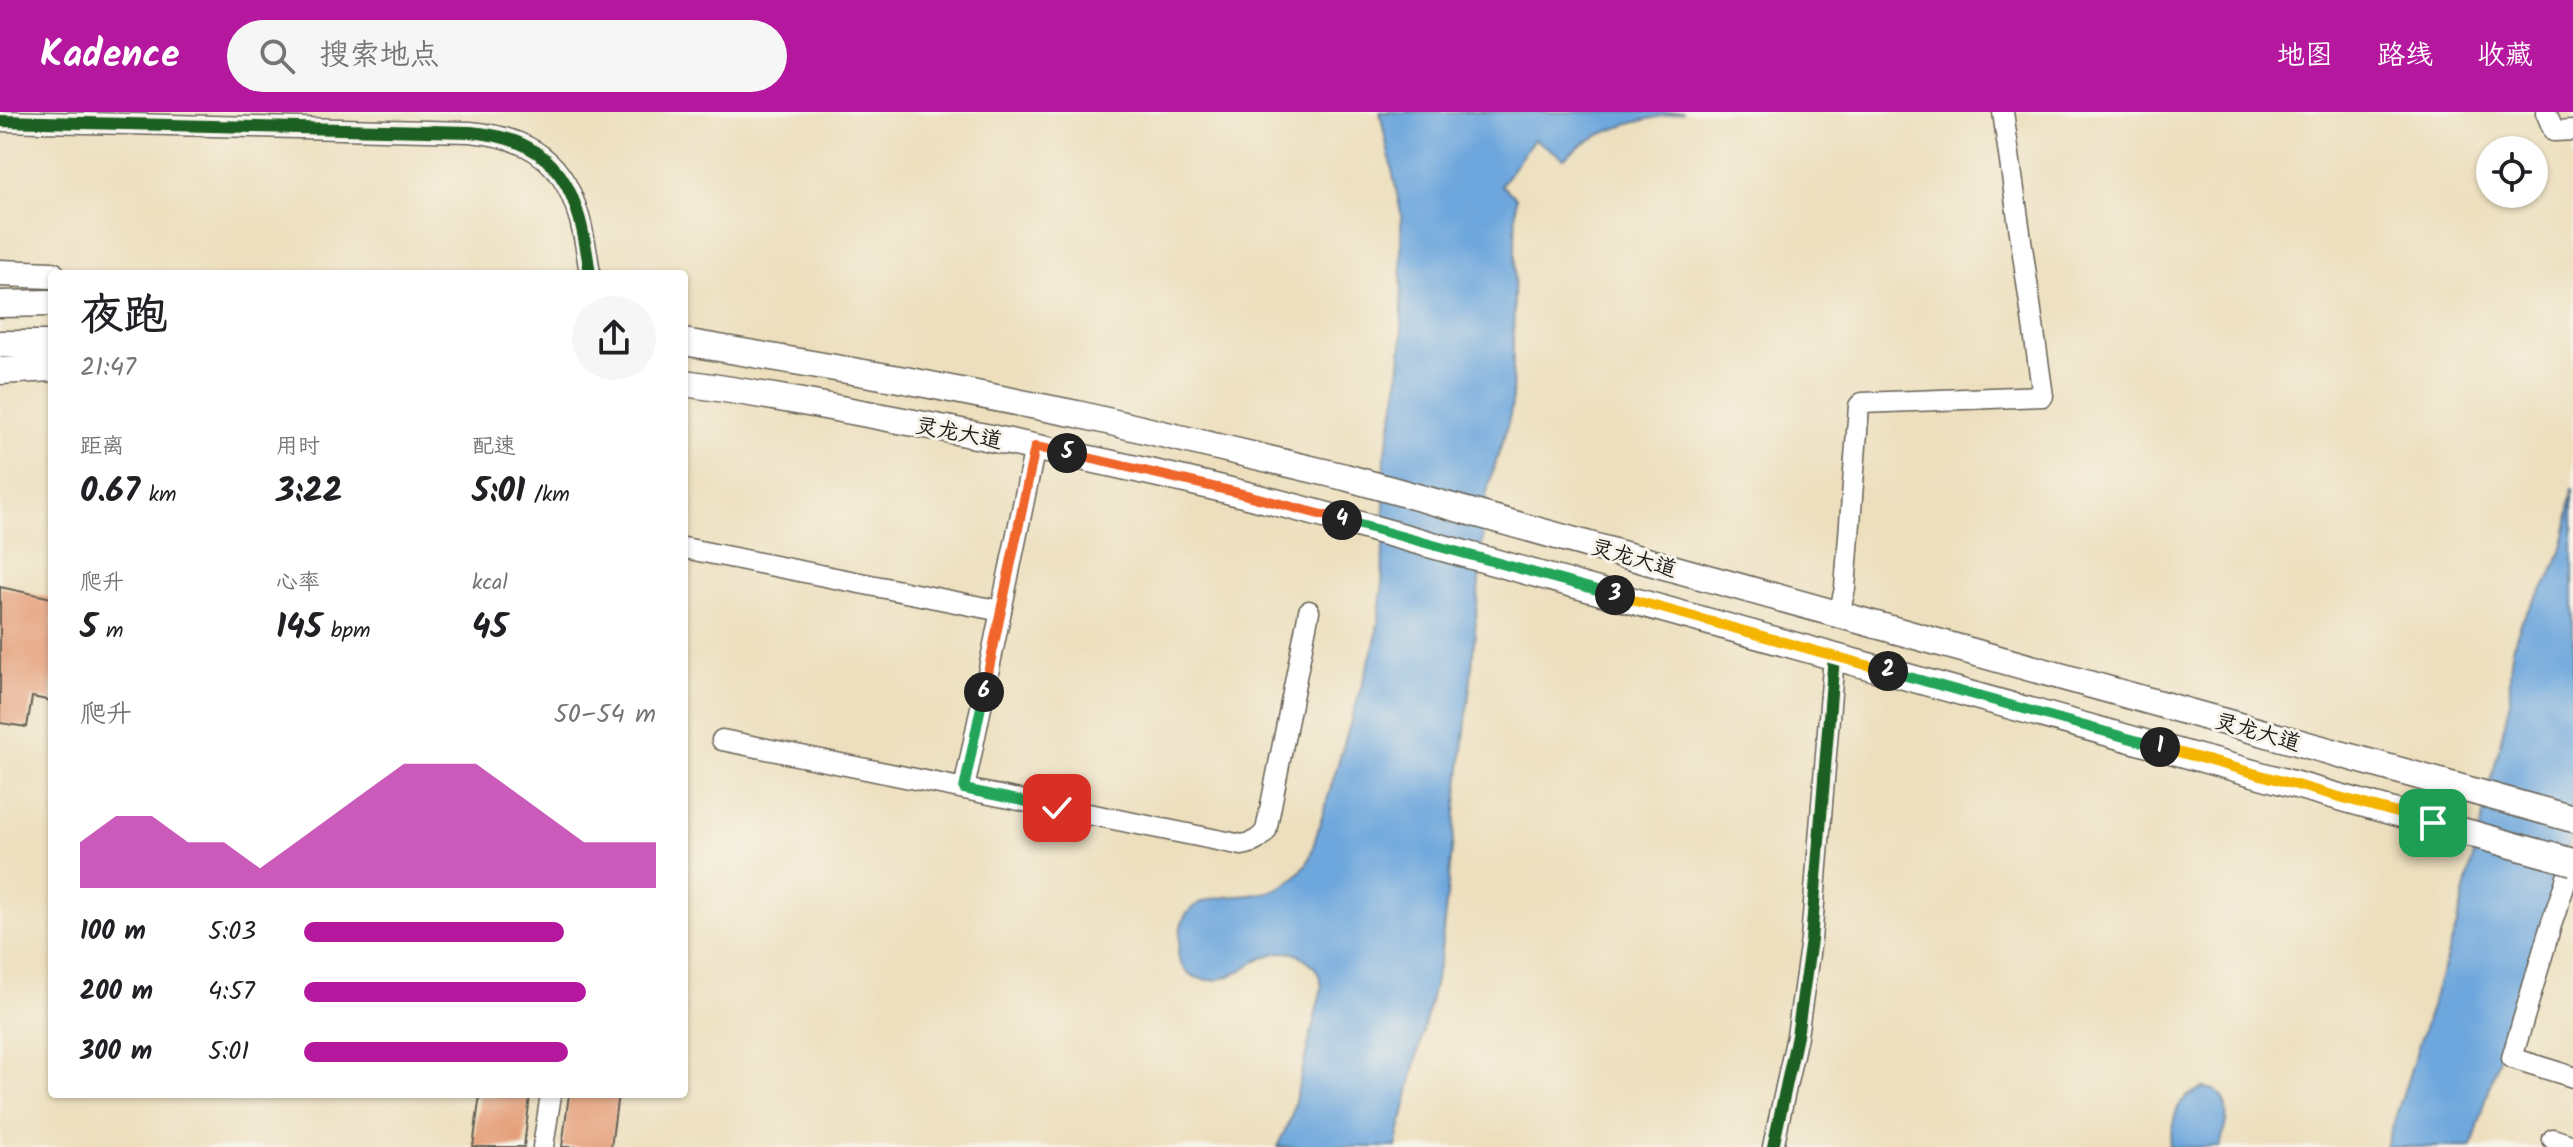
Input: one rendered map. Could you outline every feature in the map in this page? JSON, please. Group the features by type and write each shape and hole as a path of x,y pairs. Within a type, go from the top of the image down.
{"main road":[{"path":"0,273 48,275"},
{"path":"0,304 48,303"},
{"name":"灵龙大道","path":"688,343 890,377 1062,411 1345,477 2573,819"},
{"path":"0,344 48,344"},
{"path":"0,371 48,368"},
{"name":"灵龙大道","path":"688,384 1035,447 1235,492 2573,861"}],"street":[{"path":"1839,615 1845,588 1859,406 1862,403 2043,396 2003,112"},
{"path":"2546,112 2564,131"},
{"path":"0,121 470,132 500,137 535,153 563,178 580,215 589,270"},
{"path":"964,789 1035,447"},
{"path":"688,549 1001,611"},
{"path":"722,740 1242,845 1257,841 1266,831 1309,611"},
{"path":"1773,1147 1797,1036 1811,940 1834,656"},
{"path":"2573,861 2512,1058 2573,1077"},
{"path":"543,1147 550,1098"},
{"path":"2553,1139 2573,1146"}],"water":[{"path":"1380,112 1684,112 1636,122 1605,133 1564,158 1534,139 1501,185 1516,197 1512,403 1486,496 1472,668 1440,959 1396,1147 1277,1147 1291,1118 1322,987 1318,972 1299,955 1280,952 1229,976 1206,980 1186,971 1178,953 1185,917 1193,907 1219,898 1277,889 1295,877 1309,860 1376,638 1382,590 1385,455 1397,395 1402,344 1401,213"},
{"path":"2573,488 2573,832 2553,899 2524,973 2472,1147 2386,1147 2457,925 2510,701 2513,646 2525,615 2549,580 2559,558"},
{"path":"2203,1088 2215,1090 2224,1102 2226,1116 2220,1147 2168,1147 2180,1104"}],"building":[{"path":"0,587 48,597 48,700 32,697 27,727 0,723"},
{"path":"479,1098 530,1098 524,1147 473,1147"},
{"path":"568,1098 617,1098 611,1147 562,1147"}],"cycle path":[{"path":"0,121 470,132 501,137 526,146 546,159 561,176 580,219 589,270"},
{"path":"1773,1147 1797,1036 1811,940 1834,656"}],"route":[{"path":"1057,808 964,789 1035,447 1331,517 2433,823"}]}
